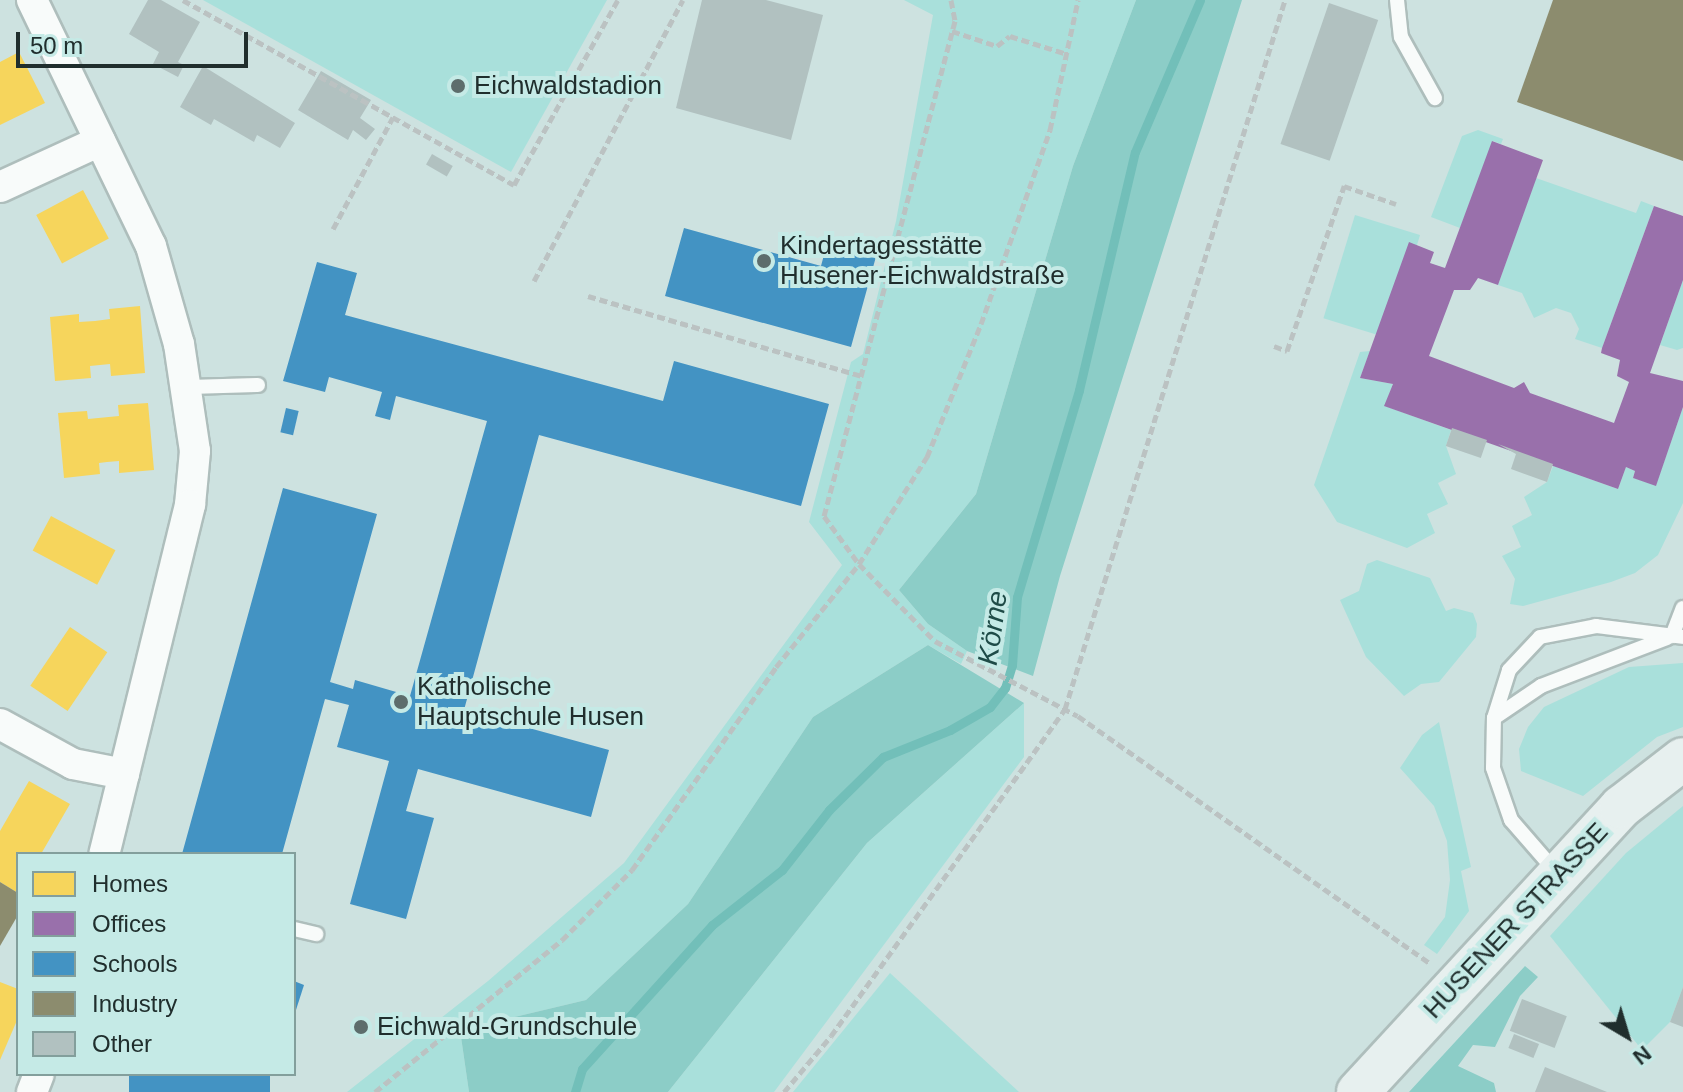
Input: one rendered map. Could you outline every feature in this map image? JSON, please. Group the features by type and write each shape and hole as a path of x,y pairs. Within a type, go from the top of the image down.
{"street":[{"path":"32,0 151,246 188,387 195,451 190,505 104,852"},
{"path":"0,187 100,141"},
{"path":"0,724 73,764 124,774"},
{"name":"HUSENER STRASSE","path":"1358,1092 1621,807 1683,759"}],"lane":[{"path":"1397,0 1401,37 1435,98"},
{"path":"188,387 258,385"},
{"path":"1678,636 1683,608"},
{"path":"1557,874 1511,820 1493,768 1494,718 1509,670 1540,637 1596,626 1678,636"},
{"path":"1494,718 1541,686 1678,636"},
{"path":"296,929 316,934"}],"path":[{"path":"183,0 514,185 618,0"},
{"path":"534,281 683,0"},
{"path":"951,0 952,31 824,516 859,564 905,613 960,658 1065,709 1457,984"},
{"path":"375,1092 562,940 632,870 776,667 859,564 927,457 981,324 1050,130 1064,53 1078,0"},
{"path":"784,1092 850,1010 1065,709 1285,0"},
{"path":"952,31 997,46 1010,36 1064,53"},
{"path":"333,229 393,117"},
{"path":"1274,346 1287,351 1344,186 1396,204"},
{"path":"588,296 861,376"}],"shaded area":[{"name":"Eichwaldstadion","path":"203,0 607,0 511,172"},
{"path":"904,0 1136,0 1073,166 976,494 899,590 928,624 967,651 961,664 928,645 813,717 688,904 586,1000 460,1030 469,1092 347,1092 488,981 624,863 842,565 809,522 851,362 863,354 896,221 933,15"},
{"path":"1136,0 1242,0 1060,576 1033,676 967,651 928,624 899,590 976,494 1073,166"},
{"path":"1478,130 1503,139 1501,144 1493,141 1460,228 1431,217 1462,136"},
{"path":"1536,178 1636,213 1641,201 1654,206 1602,348 1575,339 1579,329 1571,313 1556,308 1534,318 1522,293 1498,285"},
{"path":"1355,215 1420,235 1388,338 1323,318"},
{"path":"1683,280 1683,348 1677,350 1660,345"},
{"path":"1370,351 1360,378 1393,384 1385,406 1451,430 1446,446 1456,474 1438,483 1448,504 1427,514 1435,533 1407,548 1337,522 1314,485 1360,352"},
{"path":"1683,407 1683,503 1658,555 1635,573 1611,582 1523,606 1510,604 1515,579 1502,556 1521,547 1512,526 1532,515 1524,497 1547,482 1553,466 1618,489 1626,467 1635,471 1633,478 1656,485"},
{"path":"1377,560 1430,578 1446,611 1454,608 1473,613 1477,624 1476,637 1439,682 1421,684 1404,696 1366,657 1340,600 1359,591 1367,564"},
{"path":"928,645 1024,703 867,843 668,1092 469,1092 460,1030 586,1000 688,904 813,717"},
{"path":"1683,663 1683,727 1657,737 1583,796 1521,771 1519,749 1528,727 1544,707 1629,667"},
{"path":"1024,703 1024,757 774,1092 668,1092 867,843"},
{"path":"1439,722 1471,867 1461,871 1469,911 1437,954 1424,945 1445,917 1450,880 1447,841 1434,806 1400,768 1422,735"},
{"path":"1683,806 1683,987 1670,1022 1642,1050 1550,936 1626,853"},
{"path":"1525,966 1538,977 1520,996 1495,1047 1473,1045 1458,1066 1494,1083 1496,1092 1409,1092"},
{"path":"890,973 1019,1092 793,1092"}],"building: Homes":[{"path":"19,52 45,103 0,125 0,62"},
{"path":"83,190 109,239 62,263 36,215"},
{"path":"140,306 145,373 111,376 110,364 90,366 91,378 55,381 50,317 79,314 79,322 95,321 110,319 109,309"},
{"path":"148,403 154,470 119,473 119,461 107,462 99,463 100,474 64,478 58,413 87,411 88,419 119,416 118,405"},
{"path":"51,516 115,550 97,585 33,550"},
{"path":"70,627 107,652 68,711 30,686"},
{"path":"29,781 70,804 42,852 16,852 16,892 0,882 0,831"},
{"path":"0,982 16,988 16,1023 0,1060"}],"building: Offices":[{"path":"1492,141 1543,160 1498,285 1478,278 1470,290 1454,290 1429,356 1514,388 1524,382 1530,393 1614,423 1629,382 1617,376 1620,360 1601,353 1602,348 1654,206 1683,216 1683,280 1650,373 1683,381 1683,407 1656,486 1633,478 1635,471 1626,467 1618,489 1384,406 1393,384 1360,378 1409,242 1434,252 1430,263 1445,268"}],"building: Schools":[{"path":"684,228 821,266 828,240 877,253 851,347 665,296"},
{"path":"317,262 357,273 345,315 663,401 674,361 829,404 801,506 539,435 464,710 609,750 591,817 418,769 406,811 434,818 406,919 350,904 389,761 337,747 349,705 325,699 283,852 183,852 283,488 377,514 330,682 353,689 355,680 410,696 487,421 396,396 390,420 375,416 382,392 329,377 325,392 283,381"},
{"path":"286,408 299,411 293,435 280,432"},
{"path":"296,982 304,985 296,1010"},
{"path":"129,1076 270,1076 270,1092 129,1092"}],"building: Industry":[{"path":"1553,0 1683,0 1683,161 1517,102"},
{"path":"0,882 16,892 16,918 0,946"}],"building: Other":[{"path":"148,0 161,0 200,22 178,62 184,65 178,77 153,64 159,52 129,34"},
{"path":"702,0 766,0 823,15 791,140 676,108"},
{"path":"1329,3 1378,20 1330,161 1280,144"},
{"path":"203,66 295,123 280,148 257,135 254,142 214,119 211,125 180,107"},
{"path":"321,71 371,100 360,118 375,129 366,140 353,130 348,140 298,110"},
{"path":"432,154 453,166 447,176 426,164"},
{"path":"1452,428 1487,440 1481,458 1446,446"},
{"path":"1498,444 1553,464 1547,482 1511,469 1516,454"},
{"path":"1683,987 1683,1027 1670,1022"},
{"path":"1522,999 1567,1016 1555,1048 1510,1031"},
{"path":"1514,1034 1539,1044 1533,1058 1508,1048"},
{"path":"1545,1067 1607,1092 1535,1092"}],"waterway":[{"name":"Körne","path":"575,1092 582,1069 712,925 782,870 829,810 883,757 950,730 990,707 1005,688 1012,665 1017,597 1079,390 1135,152 1200,0"}],"place":[{"name":"Eichwaldstadion","path":"458,86"},
{"name":"Kindertagesstätte Husener-Eichwaldstraße","path":"764,261"},
{"name":"Katholische Hauptschule Husen","path":"401,702"},
{"name":"Eichwald-Grundschule","path":"361,1027"}]}
